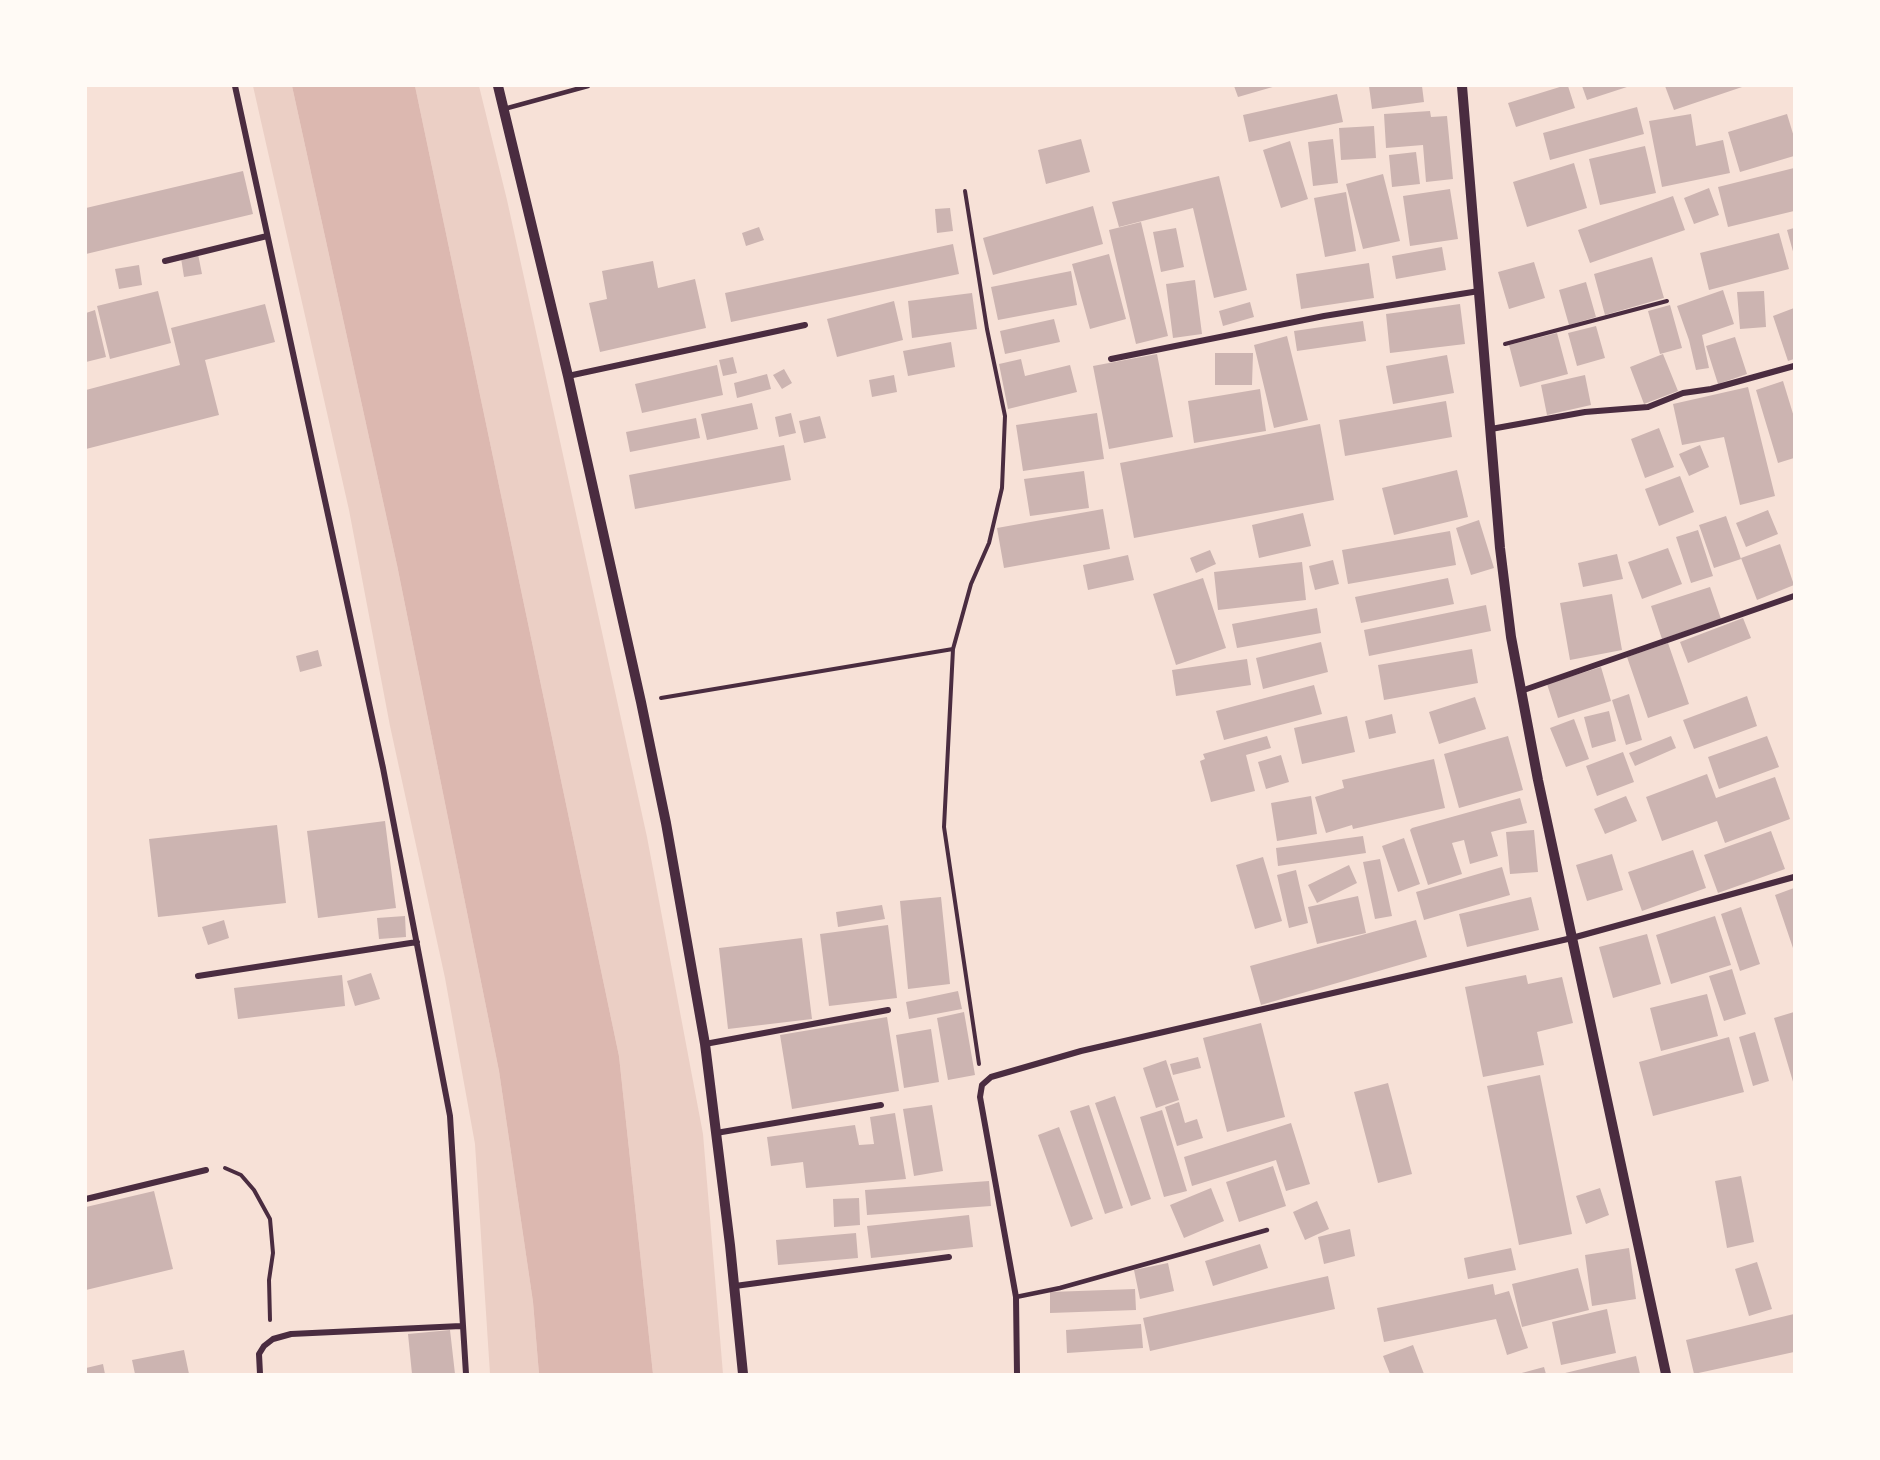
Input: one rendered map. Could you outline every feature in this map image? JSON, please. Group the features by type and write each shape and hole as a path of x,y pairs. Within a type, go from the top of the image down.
{"street":[{"path":"235,86 383,768 450,1116 461,1326 466,1374"},
{"path":"498,86 568,376 641,702 705,1044 735,1286 742,1374"},
{"path":"1462,86 1500,548 1521,691 1666,1374"},
{"path":"165,261 267,236"},
{"path":"1111,359 1324,316 1480,291"},
{"path":"568,376 805,325"},
{"path":"1491,429 1586,412 1648,406 1683,393 1710,389 1794,366"},
{"path":"1521,691 1794,596"},
{"path":"1017,1374 1016,1297 980,1097 982,1085 991,1077 1081,1051 1572,938 1794,877"},
{"path":"198,976 417,942"},
{"path":"705,1044 888,1010"},
{"path":"716,1133 881,1105"},
{"path":"86,1199 206,1170"},
{"path":"735,1286 949,1257"},
{"path":"260,1374 259,1354 273,1339 291,1334 461,1326"}],"lane":[{"path":"504,110 588,86"},
{"path":"1016,1297 1060,1288 1267,1230"}],"path":[{"path":"965,191 987,328 1005,416 1002,488 989,543 970,584 953,649 944,827 982,1085"},
{"path":"1484,350 1666,302"},
{"path":"641,702 953,649"},
{"path":"206,1170 228,1167 241,1175 254,1190 270,1219 273,1253 268,1310 273,1339"}],"shaded area":[{"path":"253,86 292,86 397,565 499,1071 533,1302 539,1374 490,1374 475,1144 445,978 390,726 349,510"},
{"path":"292,86 415,86 619,1056 653,1374 539,1374 533,1302 499,1071 397,565"},
{"path":"415,86 479,86 507,200 647,837 703,1134 723,1374 653,1374 619,1056"}],"building":[{"path":"1234,86 1276,86 1238,97"},
{"path":"1369,86 1422,86 1424,102 1372,109"},
{"path":"1568,86 1575,108 1516,127 1508,103"},
{"path":"1582,86 1630,86 1587,100"},
{"path":"1665,86 1745,86 1674,110"},
{"path":"1337,94 1343,122 1249,142 1243,115"},
{"path":"1637,107 1644,134 1550,160 1543,133"},
{"path":"1430,111 1431,117 1447,116 1453,179 1426,182 1423,145 1386,148 1384,114"},
{"path":"1691,114 1696,146 1723,140 1730,173 1662,187 1649,121"},
{"path":"1787,114 1794,137 1794,156 1740,172 1728,132"},
{"path":"1374,126 1376,158 1341,160 1339,128"},
{"path":"1081,139 1090,172 1046,184 1038,150"},
{"path":"1333,139 1338,183 1313,186 1308,142"},
{"path":"1290,141 1308,199 1281,208 1263,150"},
{"path":"1645,146 1656,193 1600,205 1589,159"},
{"path":"1416,152 1420,184 1392,187 1389,155"},
{"path":"1574,163 1587,208 1527,227 1513,182"},
{"path":"1794,168 1794,211 1728,227 1718,187"},
{"path":"243,171 253,214 86,254 86,208"},
{"path":"1383,174 1400,241 1363,249 1346,184"},
{"path":"1219,176 1247,290 1214,298 1193,208 1119,227 1112,202"},
{"path":"1709,188 1719,215 1694,224 1684,198"},
{"path":"1450,189 1458,239 1410,246 1403,196"},
{"path":"1346,192 1356,251 1325,257 1314,198"},
{"path":"1673,196 1685,230 1590,263 1578,230"},
{"path":"1093,206 1103,244 993,275 983,238"},
{"path":"950,208 953,231 937,233 935,209"},
{"path":"1141,222 1168,336 1136,344 1109,230"},
{"path":"759,227 764,240 746,246 742,233"},
{"path":"1176,228 1184,267 1161,272 1153,232"},
{"path":"1794,228 1794,255 1787,230"},
{"path":"1779,233 1789,269 1709,290 1700,253"},
{"path":"953,244 959,274 731,322 725,293"},
{"path":"1442,247 1446,270 1396,279 1392,256"},
{"path":"198,254 202,274 184,277 181,258"},
{"path":"1109,254 1126,319 1090,329 1072,264"},
{"path":"1652,257 1664,298 1605,315 1594,274"},
{"path":"653,261 658,288 695,279 706,328 600,352 589,303 607,299 602,271"},
{"path":"1534,262 1545,298 1509,309 1498,272"},
{"path":"1369,263 1374,298 1301,309 1296,274"},
{"path":"139,265 142,285 119,289 115,269"},
{"path":"1071,271 1077,305 998,320 991,287"},
{"path":"1195,280 1202,334 1173,338 1166,284"},
{"path":"1586,282 1596,317 1569,325 1559,290"},
{"path":"1723,290 1734,324 1702,335 1709,368 1696,370 1689,340 1677,306"},
{"path":"158,291 171,343 110,359 97,306"},
{"path":"1764,291 1766,327 1740,329 1737,292"},
{"path":"972,293 977,329 912,338 908,301"},
{"path":"894,301 903,340 837,357 827,319"},
{"path":"1250,302 1254,317 1223,326 1219,311"},
{"path":"265,304 275,342 205,360 219,415 86,449 86,390 180,365 171,328"},
{"path":"1460,304 1465,344 1390,353 1386,314"},
{"path":"1670,305 1682,348 1660,354 1648,311"},
{"path":"1794,308 1794,359 1788,361 1773,316"},
{"path":"95,310 106,357 86,362 86,313"},
{"path":"1054,319 1060,342 1005,354 1000,331"},
{"path":"1363,321 1366,341 1297,351 1294,331"},
{"path":"1596,326 1605,358 1577,366 1568,333"},
{"path":"1557,333 1568,374 1520,387 1509,345"},
{"path":"1287,336 1308,420 1274,428 1254,345"},
{"path":"1735,337 1747,374 1718,384 1706,346"},
{"path":"951,342 955,367 908,376 903,351"},
{"path":"1215,353 1253,353 1252,385 1215,385"},
{"path":"1157,354 1173,437 1109,449 1093,366"},
{"path":"1663,354 1678,391 1644,404 1630,367"},
{"path":"1447,355 1454,393 1393,404 1386,366"},
{"path":"733,357 737,373 723,376 719,360"},
{"path":"1021,359 1025,376 1070,365 1077,392 1008,409 999,364"},
{"path":"717,365 723,395 642,413 635,384"},
{"path":"784,369 792,383 782,389 773,375"},
{"path":"767,374 771,389 737,398 734,383"},
{"path":"894,375 897,392 872,397 869,380"},
{"path":"1585,375 1591,405 1547,415 1541,385"},
{"path":"1783,381 1794,417 1794,458 1778,463 1756,390"},
{"path":"1748,387 1775,496 1740,505 1724,437 1682,445 1673,404"},
{"path":"1260,389 1266,431 1194,443 1188,401"},
{"path":"1446,401 1452,437 1345,456 1339,420"},
{"path":"752,403 758,429 707,440 701,414"},
{"path":"791,413 796,433 779,437 775,417"},
{"path":"1097,413 1104,459 1023,471 1016,425"},
{"path":"820,416 826,438 804,443 799,421"},
{"path":"696,418 700,438 630,452 626,432"},
{"path":"1320,424 1334,500 1134,538 1120,463"},
{"path":"1659,428 1674,467 1645,478 1631,439"},
{"path":"784,445 791,480 635,509 629,475"},
{"path":"1700,445 1709,467 1689,476 1679,454"},
{"path":"1457,470 1468,517 1394,535 1382,488"},
{"path":"1084,471 1089,508 1030,516 1024,479"},
{"path":"1680,476 1694,512 1659,526 1645,489"},
{"path":"1103,509 1110,549 1004,568 997,528"},
{"path":"1768,510 1778,534 1746,547 1736,523"},
{"path":"1303,513 1311,546 1259,558 1252,525"},
{"path":"1726,516 1741,559 1714,568 1699,525"},
{"path":"1479,520 1494,568 1471,575 1456,528"},
{"path":"1698,530 1713,576 1691,583 1676,537"},
{"path":"1450,531 1456,565 1348,584 1342,550"},
{"path":"1780,544 1794,585 1757,600 1741,558"},
{"path":"1668,548 1682,584 1642,599 1628,562"},
{"path":"1210,550 1216,564 1196,573 1190,558"},
{"path":"1617,554 1623,579 1583,587 1578,563"},
{"path":"1128,555 1134,580 1088,590 1083,565"},
{"path":"1333,560 1339,584 1315,590 1309,566"},
{"path":"1302,562 1306,600 1218,610 1214,572"},
{"path":"1203,578 1226,648 1176,665 1153,594"},
{"path":"1448,578 1454,604 1361,623 1355,597"},
{"path":"1710,587 1721,619 1662,639 1651,606"},
{"path":"1612,594 1622,650 1570,660 1560,603"},
{"path":"1486,605 1491,631 1369,656 1364,630"},
{"path":"1317,608 1321,633 1237,648 1232,624"},
{"path":"1743,618 1751,638 1688,663 1680,642"},
{"path":"1321,642 1328,672 1263,689 1256,658"},
{"path":"1668,643 1689,704 1648,718 1627,657"},
{"path":"1472,649 1478,683 1384,700 1378,665"},
{"path":"318,650 322,666 300,672 296,656"},
{"path":"1247,659 1251,685 1176,696 1172,670"},
{"path":"1601,667 1611,701 1558,718 1547,684"},
{"path":"1314,685 1322,714 1224,740 1216,711"},
{"path":"1629,694 1642,740 1626,745 1612,700"},
{"path":"1747,696 1757,726 1694,749 1683,720"},
{"path":"1475,697 1486,729 1439,744 1429,712"},
{"path":"1609,711 1616,741 1592,748 1584,717"},
{"path":"1392,714 1396,733 1369,739 1365,721"},
{"path":"1347,716 1355,752 1302,764 1294,728"},
{"path":"1574,719 1589,759 1566,767 1550,728"},
{"path":"1267,736 1271,748 1246,755 1255,791 1211,802 1200,761 1205,759 1203,754"},
{"path":"1508,736 1523,790 1459,808 1444,754"},
{"path":"1671,736 1676,748 1635,766 1629,753"},
{"path":"1767,736 1779,767 1719,789 1708,757"},
{"path":"1623,752 1634,782 1597,796 1586,766"},
{"path":"1281,755 1289,782 1266,789 1258,762"},
{"path":"1434,759 1445,808 1353,829 1352,825 1326,833 1315,797 1344,788 1342,780"},
{"path":"1707,774 1716,798 1775,777 1790,819 1725,843 1717,821 1662,841 1646,797"},
{"path":"1311,796 1317,834 1277,841 1271,803"},
{"path":"1626,796 1637,821 1605,834 1594,809"},
{"path":"1520,798 1527,823 1491,832 1498,856 1470,864 1464,840 1452,843 1462,874 1428,885 1410,830 1412,828"},
{"path":"385,821 396,908 318,918 307,831"},
{"path":"277,825 286,903 158,917 149,839"},
{"path":"1534,830 1538,872 1510,874 1506,832"},
{"path":"1771,831 1785,869 1718,893 1704,855"},
{"path":"1363,836 1366,853 1278,866 1276,848"},
{"path":"1404,838 1420,884 1398,892 1382,846"},
{"path":"1693,850 1706,888 1642,911 1628,872"},
{"path":"1612,854 1623,890 1587,901 1576,865"},
{"path":"1263,857 1282,921 1255,929 1236,865"},
{"path":"1380,859 1392,916 1375,919 1363,862"},
{"path":"1349,865 1357,883 1317,903 1308,885"},
{"path":"1502,867 1510,895 1424,920 1416,892"},
{"path":"1296,870 1308,923 1289,928 1277,875"},
{"path":"1794,888 1794,951 1775,895"},
{"path":"1358,896 1366,933 1317,944 1308,907"},
{"path":"941,897 950,984 908,989 900,901"},
{"path":"1531,897 1539,930 1467,947 1459,914"},
{"path":"882,905 885,919 838,927 836,912"},
{"path":"1741,907 1760,964 1740,971 1721,914"},
{"path":"405,916 406,937 379,939 377,918"},
{"path":"1715,916 1731,965 1671,984 1656,935"},
{"path":"224,920 229,938 208,945 202,927"},
{"path":"1416,920 1427,957 1261,1005 1250,966"},
{"path":"888,925 897,998 829,1006 820,934"},
{"path":"1647,934 1661,984 1613,998 1599,947"},
{"path":"802,938 812,1019 728,1029 719,948"},
{"path":"1732,969 1746,1014 1724,1021 1709,976"},
{"path":"371,973 380,999 355,1006 347,981"},
{"path":"342,975 345,1006 238,1019 234,988"},
{"path":"1526,975 1528,984 1562,977 1573,1023 1537,1032 1544,1065 1483,1077 1465,987"},
{"path":"958,991 962,1009 909,1019 906,1002"},
{"path":"1707,994 1718,1036 1661,1051 1650,1008"},
{"path":"964,1012 975,1075 948,1080 937,1018"},
{"path":"1794,1012 1794,1085 1774,1018"},
{"path":"887,1017 899,1091 792,1109 780,1035"},
{"path":"1261,1023 1285,1117 1227,1132 1203,1038"},
{"path":"931,1029 939,1082 904,1088 896,1035"},
{"path":"1755,1032 1769,1081 1753,1086 1739,1037"},
{"path":"1729,1037 1744,1092 1653,1116 1639,1062"},
{"path":"1198,1057 1201,1068 1173,1075 1170,1064"},
{"path":"1166,1060 1179,1100 1156,1108 1143,1068"},
{"path":"1540,1075 1572,1234 1519,1245 1487,1086"},
{"path":"1388,1083 1412,1174 1378,1183 1354,1092"},
{"path":"1115,1096 1151,1199 1131,1206 1095,1103"},
{"path":"1179,1102 1185,1123 1197,1119 1203,1138 1177,1146 1165,1107"},
{"path":"932,1105 943,1171 914,1176 903,1109"},
{"path":"1089,1105 1123,1208 1105,1214 1070,1111"},
{"path":"1162,1110 1187,1191 1164,1197 1140,1117"},
{"path":"895,1113 906,1179 806,1188 803,1162 771,1166 767,1137 855,1125 859,1145 874,1144 870,1117"},
{"path":"1291,1123 1310,1184 1286,1191 1276,1160 1192,1186 1184,1157"},
{"path":"1059,1127 1093,1219 1071,1227 1038,1135"},
{"path":"1273,1166 1286,1206 1239,1222 1226,1182"},
{"path":"1741,1176 1754,1242 1727,1248 1715,1181"},
{"path":"989,1181 991,1206 867,1215 865,1190"},
{"path":"1211,1188 1224,1221 1184,1238 1170,1205"},
{"path":"1600,1188 1609,1215 1586,1224 1576,1196"},
{"path":"154,1191 173,1269 86,1290 86,1207"},
{"path":"859,1198 860,1225 834,1227 833,1199"},
{"path":"1317,1201 1329,1229 1305,1240 1293,1212"},
{"path":"969,1215 973,1247 871,1258 867,1226"},
{"path":"1350,1229 1355,1256 1324,1264 1318,1237"},
{"path":"856,1233 858,1258 778,1265 776,1240"},
{"path":"1260,1244 1268,1268 1213,1286 1205,1261"},
{"path":"1511,1248 1516,1270 1468,1279 1464,1258"},
{"path":"1629,1248 1636,1299 1592,1306 1585,1255"},
{"path":"1757,1262 1772,1309 1749,1316 1735,1269"},
{"path":"1168,1263 1174,1291 1140,1299 1134,1270"},
{"path":"1578,1268 1589,1310 1522,1327 1512,1284"},
{"path":"1328,1276 1335,1309 1150,1351 1143,1318"},
{"path":"1493,1284 1495,1295 1509,1291 1528,1348 1507,1355 1496,1319 1384,1342 1377,1308"},
{"path":"1135,1289 1136,1310 1050,1313 1050,1292"},
{"path":"1607,1309 1616,1353 1561,1365 1552,1322"},
{"path":"1794,1314 1794,1352 1694,1374 1686,1340"},
{"path":"1141,1324 1143,1348 1067,1353 1066,1330"},
{"path":"450,1330 455,1374 412,1374 408,1334"},
{"path":"1413,1345 1424,1374 1390,1374 1383,1356"},
{"path":"184,1350 189,1374 135,1374 132,1360"},
{"path":"1636,1356 1640,1374 1561,1374"},
{"path":"103,1364 105,1374 86,1374 86,1368"},
{"path":"1544,1367 1546,1374 1518,1374"}]}
